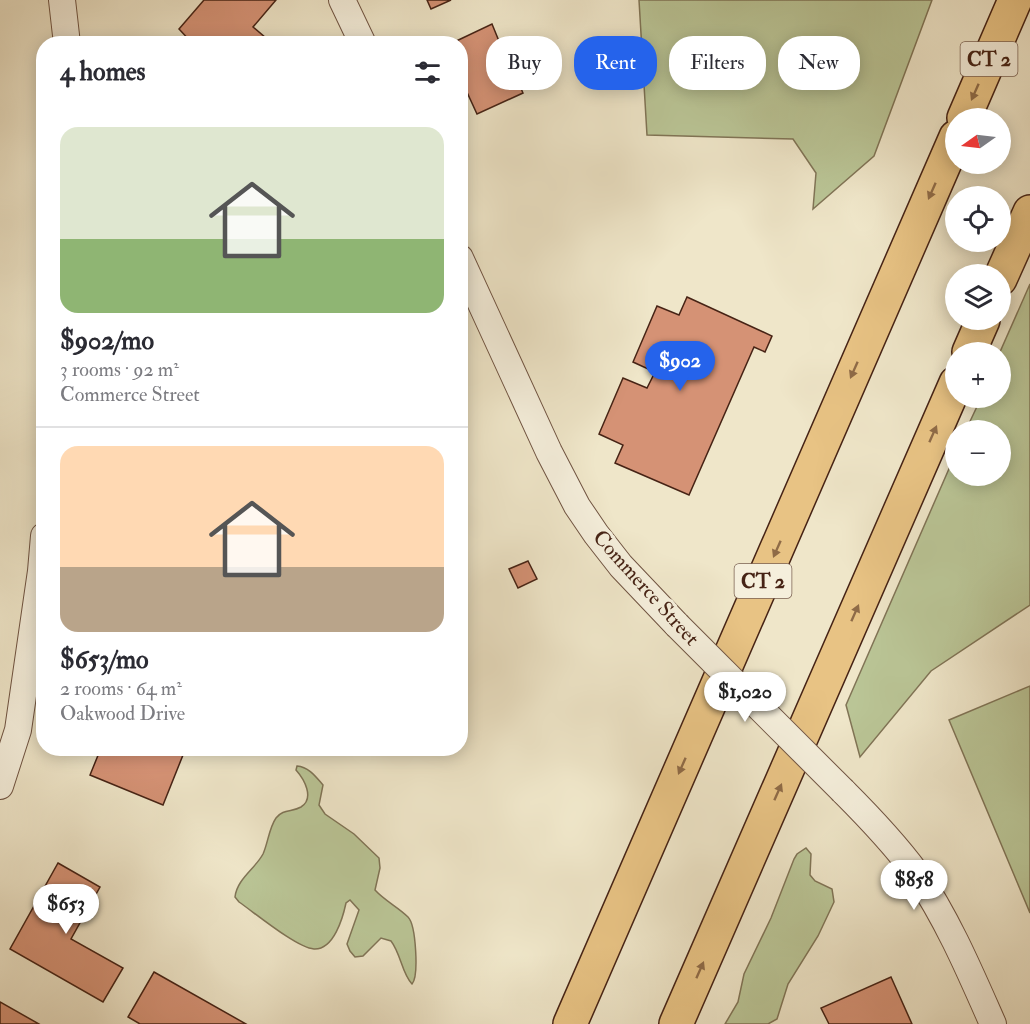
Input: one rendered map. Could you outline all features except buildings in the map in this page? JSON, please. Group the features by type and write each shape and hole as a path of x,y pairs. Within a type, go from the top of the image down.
{"highway":[{"name":"CT 2","path":"968,108 1015,0"},
{"name":"CT 2","path":"570,1024 945,162"},
{"path":"1007,264 1030,212"},
{"path":"676,1024 945,408"}],"street":[{"path":"62,0 66,36"},
{"path":"342,0 359,36"},
{"name":"Commerce Street","path":"468,275 549,452 596,534 621,566 677,625 888,838 930,895 956,942 993,1024"},
{"path":"0,786 18,730 36,606"}],"green space":[{"path":"639,0 932,0 874,156 813,209 816,173 793,139 647,135 644,90 657,90 657,36 641,36"},
{"path":"1030,284 1030,605 931,671 860,757 846,705 945,478 945,486 1011,486 1011,420 971,420 976,408 1011,408 1011,342 1004,342"},
{"path":"1030,686 1030,913 949,720"},
{"path":"297,766 309,770 323,785 319,805 325,814 354,834 379,858 380,868 375,890 411,922 416,961 412,984 391,941 381,938 363,956 355,957 350,951 347,944 359,910 350,900 346,903 340,924 332,939 321,948 314,949 287,937 235,897 239,885 263,854 276,818 282,813 298,809 307,799 307,788 296,770"},
{"path":"806,848 811,854 810,875 815,881 832,889 834,902 818,936 788,984 777,1019 768,1024 725,1024 738,1002 744,974 771,918 794,859"}]}
